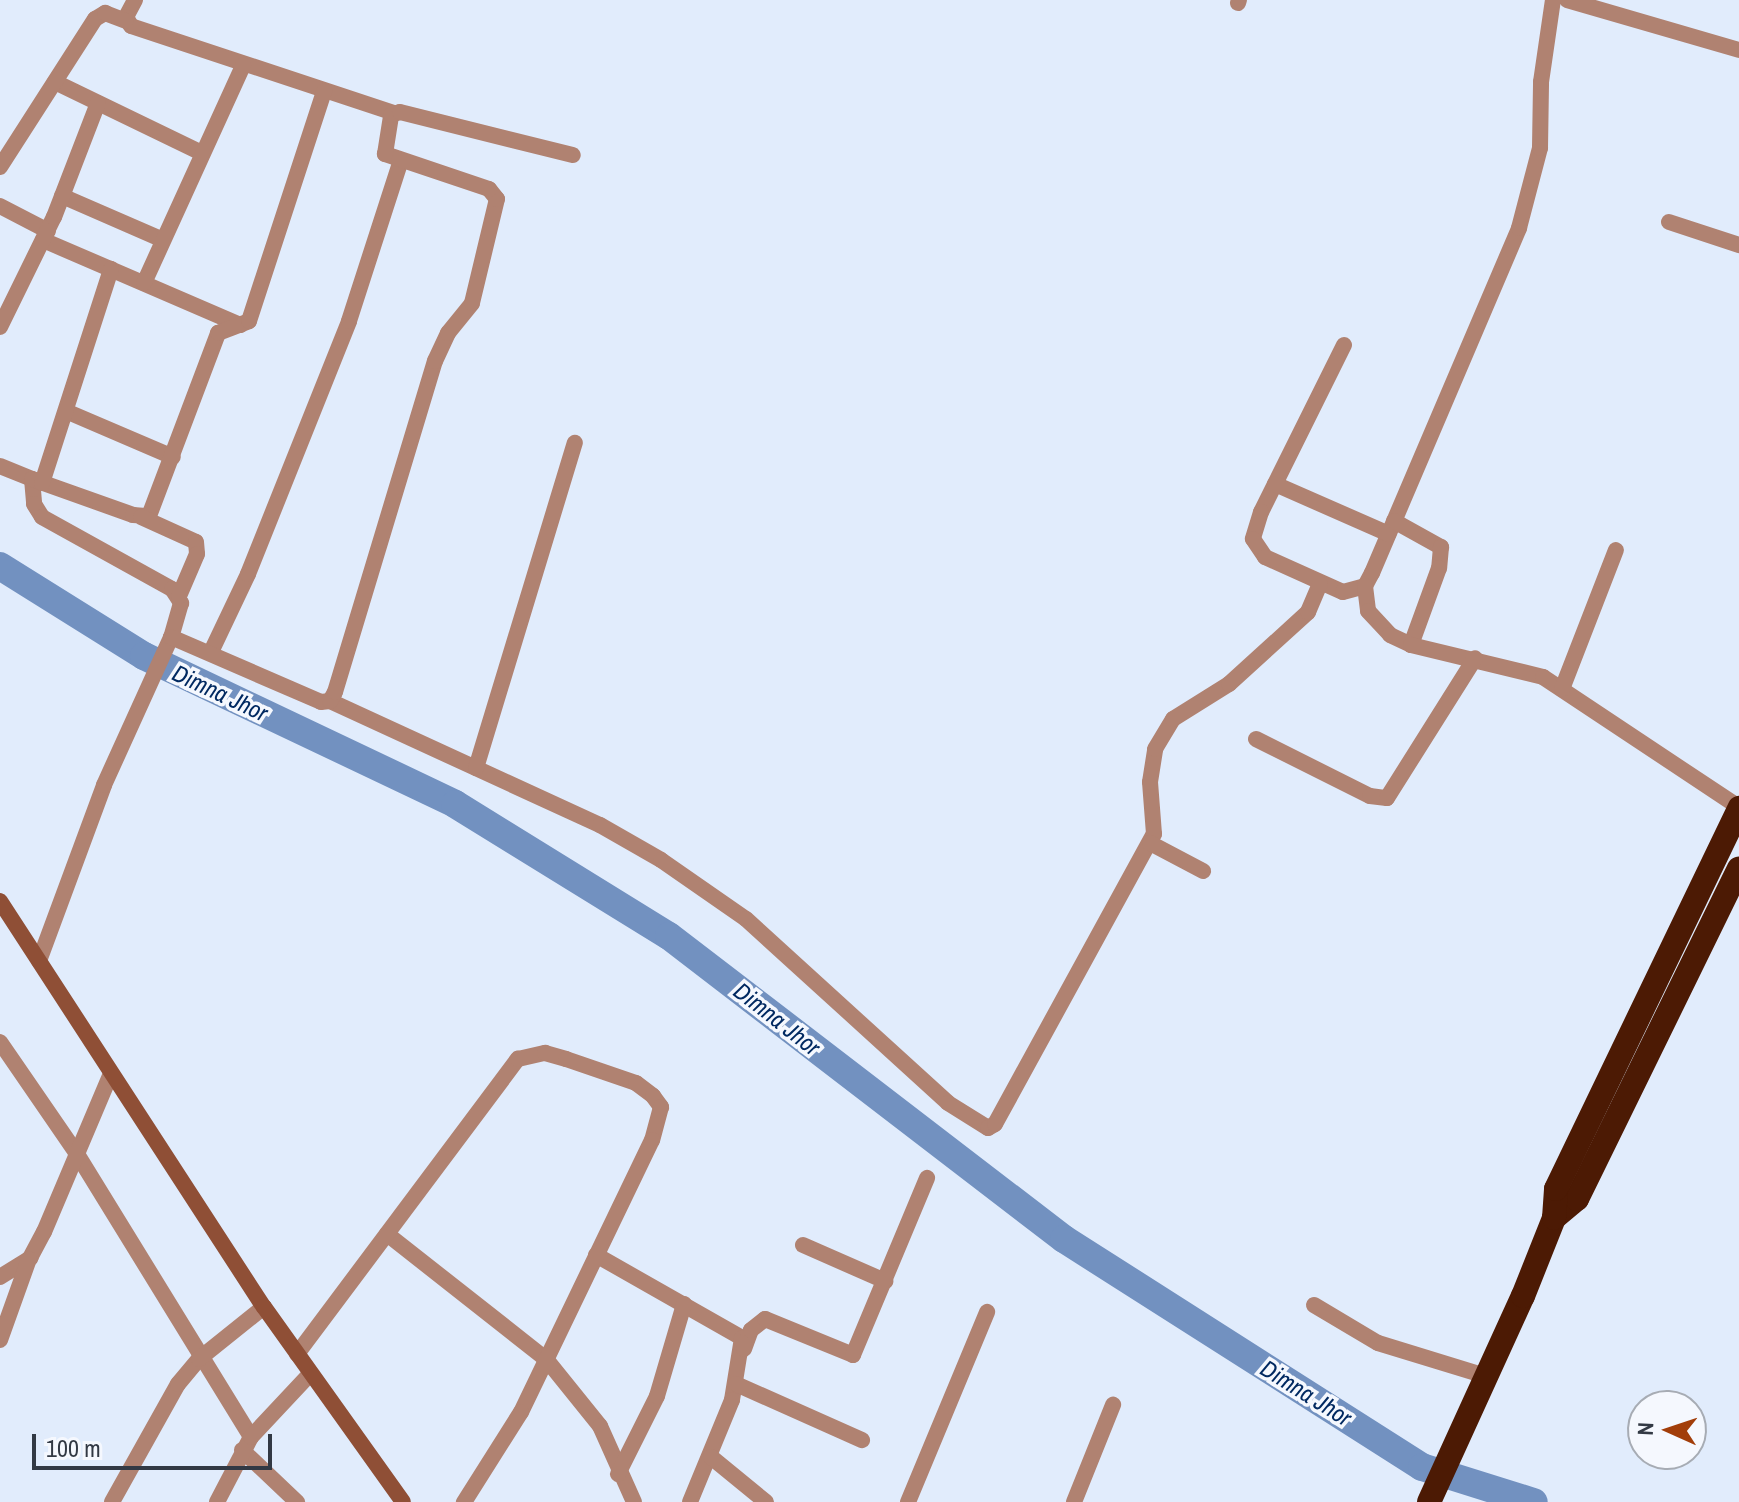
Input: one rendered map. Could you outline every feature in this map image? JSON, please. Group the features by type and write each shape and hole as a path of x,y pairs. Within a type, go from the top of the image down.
{"highway":[{"path":"1429,1502 1554,1218 1556,1189 1739,807"},
{"path":"1554,1218 1577,1199 1736,881"}],"street":[{"path":"126,21 135,0"},
{"path":"1553,0 1541,82 1540,148 1529,200 1365,586 1375,623 1411,645 1517,668 1562,689 1739,807"},
{"path":"1567,0 1739,50"},
{"path":"2,160 100,14 243,66 394,113 573,155"},
{"path":"144,283 243,66"},
{"path":"55,82 202,153"},
{"path":"141,517 154,509 218,333 242,325 253,310 324,91"},
{"path":"0,327 46,236 98,103"},
{"path":"330,701 432,371 448,333 472,303 496,206 489,189 383,151 394,113"},
{"path":"211,652 248,574 349,321 401,160"},
{"path":"62,196 163,240"},
{"path":"0,206 46,236 111,269 242,325"},
{"path":"1669,222 1739,245"},
{"path":"111,269 82,351 68,412 37,481 34,504 42,517 179,596"},
{"path":"1344,345 1255,527 1257,549 1320,584 1343,592 1365,586"},
{"path":"68,412 173,457"},
{"path":"476,768 575,443"},
{"path":"0,466 141,517 196,542 197,554 179,596 180,611 171,637 142,696 39,961"},
{"path":"1275,484 1441,547 1439,568 1411,645"},
{"path":"1562,689 1616,550"},
{"path":"171,637 321,702 330,701 628,839 746,919 956,1110 988,1128 995,1124 1150,843 1154,834 1150,782 1155,749 1173,719 1229,684 1308,612 1320,584"},
{"path":"1256,739 1370,796 1387,798 1475,658"},
{"path":"1150,843 1203,871"},
{"path":"0,901 110,1076 264,1307 403,1502"},
{"path":"0,1042 77,1154 247,1444 297,1502"},
{"path":"297,1354 518,1059 545,1053 636,1083 661,1107 652,1140 496,1458 464,1502"},
{"path":"0,1340 30,1258 110,1076"},
{"path":"690,1502 711,1457 751,1330 765,1319 853,1355 927,1178"},
{"path":"387,1234 546,1359 588,1406 628,1499"},
{"path":"803,1245 885,1281"},
{"path":"596,1255 734,1331 743,1351"},
{"path":"0,1277 30,1258"},
{"path":"618,1474 657,1396 684,1304"},
{"path":"1314,1305 1378,1343 1486,1376"},
{"path":"112,1502 178,1384 199,1359 264,1307"},
{"path":"908,1502 987,1312"},
{"path":"217,1502 247,1444 310,1374"},
{"path":"736,1384 862,1440"},
{"path":"1074,1502 1113,1405"},
{"path":"711,1457 766,1502"}],"waterway":[{"name":"Dimna Jhor","path":"0,566 144,656 455,804 669,936 1064,1239 1422,1467 1534,1502"}]}
